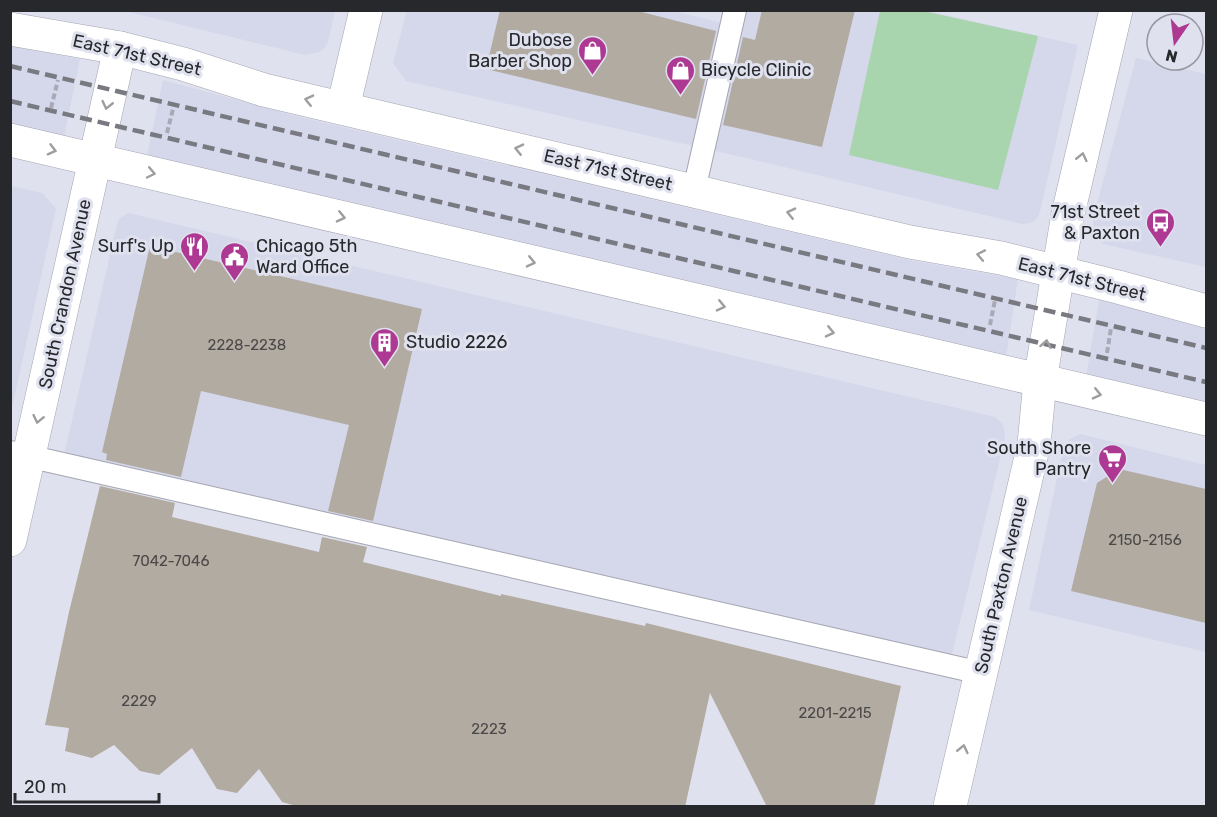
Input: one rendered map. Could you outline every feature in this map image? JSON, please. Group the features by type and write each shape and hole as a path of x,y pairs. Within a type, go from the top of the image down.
{"main road":[{"path":"343,108 366,10"},
{"name":"South Paxton Avenue","path":"950,807 1034,444 1040,381 1068,214 1116,10"},
{"name":"East 71st Street","path":"10,30 120,48 183,64 264,90 910,242 1001,258 1206,311"},
{"name":"South Crandon Avenue","path":"10,540 20,455 120,48"},
{"path":"10,140 1206,420"}],"lane":[{"path":"694,190 735,10"},
{"path":"20,455 981,673"}],"path":[{"path":"51,110 58,78"},
{"path":"166,138 177,94"},
{"path":"989,331 997,290"},
{"path":"1106,359 1112,326"}],"shaded area":[{"path":"407,10 669,10 731,25 735,11 923,10 1078,45 1041,208 1038,217 1031,223 1022,224 742,157 406,81 393,63"},
{"path":"125,11 335,11 328,42 324,49 305,55"},
{"path":"11,46 80,59 64,137 11,124"},
{"path":"1136,58 1145,60 1145,72 1206,74 1206,267 1103,244 1093,229 1093,219"},
{"path":"163,80 304,118 914,261 1018,279 1006,357 147,156"},
{"path":"11,186 42,193 56,209 11,412"},
{"path":"128,213 995,417 1004,428 1005,439 949,666 62,464 116,229 119,219"},
{"path":"1099,300 1206,329 1206,405 1086,377"},
{"path":"1080,434 1206,465 1206,652 1029,610 1063,450 1068,440"}],"green space":[{"path":"880,11 923,11 1038,36 998,190 849,155"}],"building":[{"path":"500,10 634,10 716,31 696,119 486,69"},
{"path":"762,10 855,10 822,147 723,125 743,37 755,40"},
{"path":"150,246 422,309 373,521 328,511 349,425 201,391 181,477 106,460 107,454 102,452"},
{"path":"1119,469 1206,489 1206,623 1071,591 1097,483"},
{"path":"100,486 175,503 172,517 319,552 322,537 367,547 363,562 501,596 501,594 645,626 646,623 901,686 874,807 767,807 710,693 685,807 300,807 282,802 259,769 237,793 217,789 192,748 159,775 140,771 114,745 92,758 65,751 69,728 45,725 69,612"}],"railway":[{"path":"10,66 1206,348"},
{"path":"10,101 1206,382"}],"place":[{"name":"Dubose Barber Shop","path":"593,76"},
{"name":"Bicycle Clinic","path":"680,96"},
{"name":"71st Street & Paxton","path":"1161,248"},
{"name":"Surf's Up","path":"195,272"},
{"name":"Chicago 5th Ward Office","path":"235,282"},
{"name":"Studio 2226","path":"385,368"},
{"name":"South Shore Pantry","path":"1112,484"}]}
